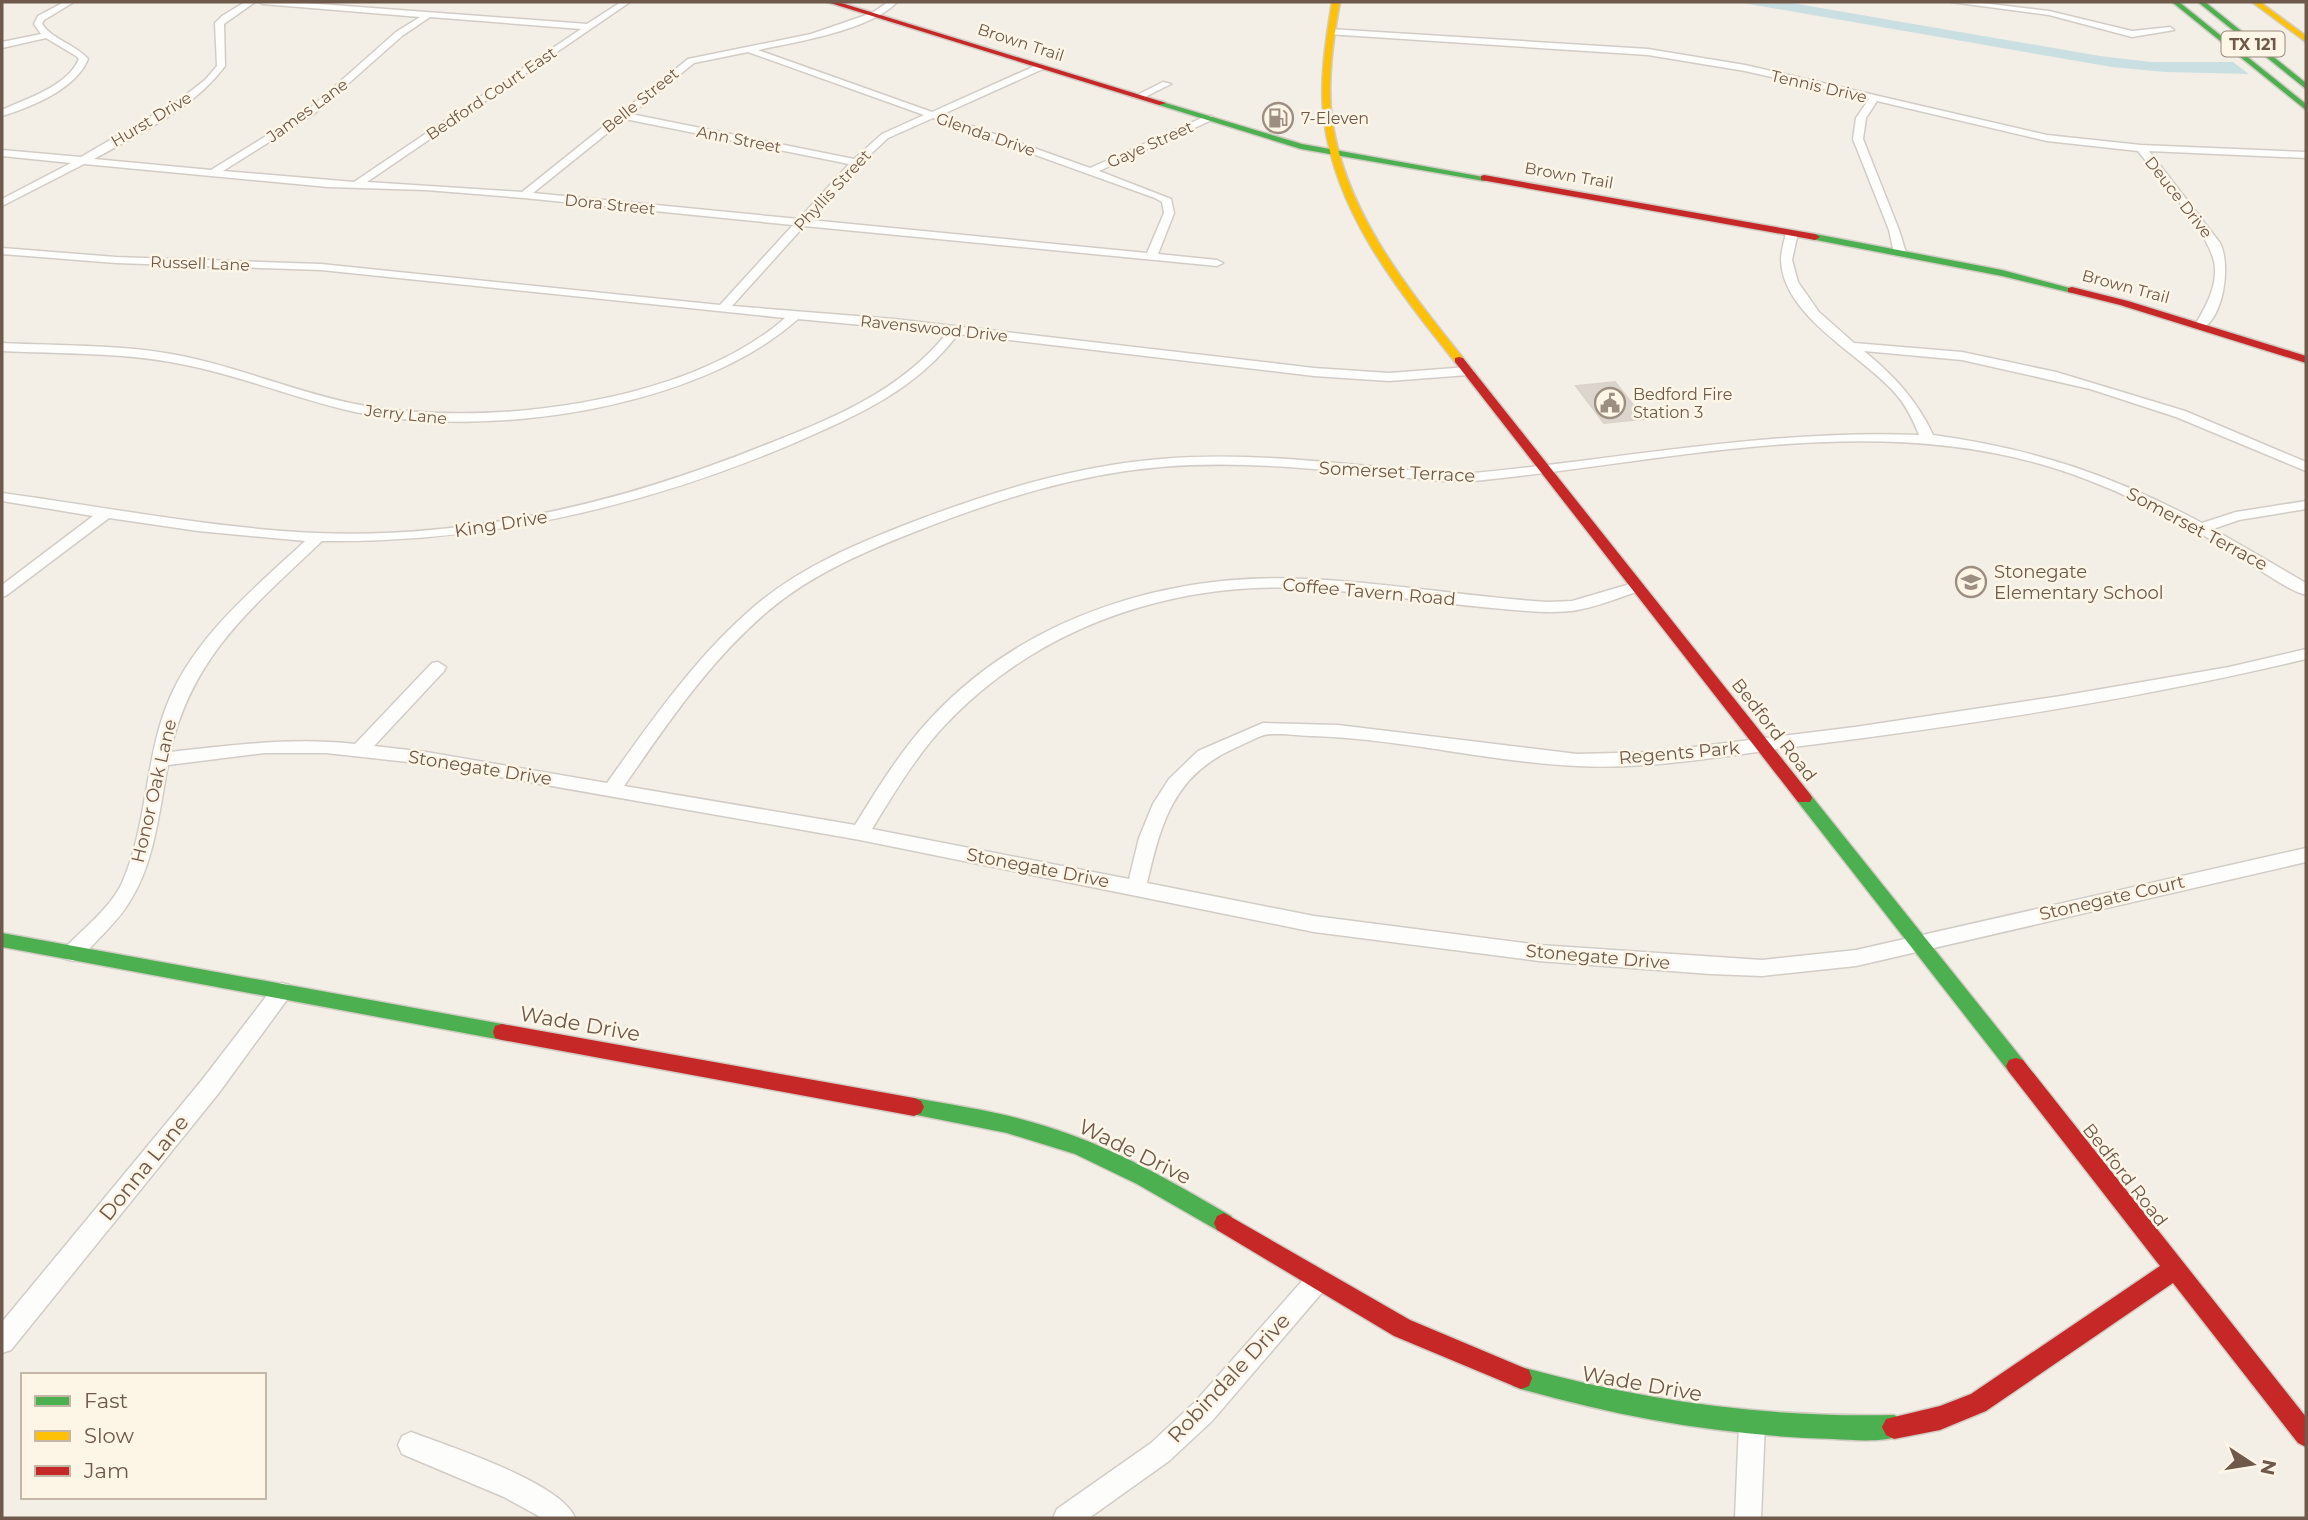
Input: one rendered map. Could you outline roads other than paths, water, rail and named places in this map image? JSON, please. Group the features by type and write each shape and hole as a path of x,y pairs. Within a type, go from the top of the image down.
{"main road":[{"name":"Brown Trail","path":"831,2 1301,146 1900,253 2084,292 2201,325 2306,360"},
{"name":"Bedford Road","path":"1336,2 1326,60 1324,103 1334,153 1346,188 1392,275 2306,1435"},
{"path":"2175,2 2306,108"},
{"name":"TX 121","path":"2201,2 2306,87"},
{"path":"2226,2 2268,35"},
{"path":"2256,2 2306,40"},
{"name":"TX 121","path":"2281,2 2306,21"},
{"name":"Wade Drive","path":"2,940 1008,1124 1062,1140 1142,1175 1402,1328 1509,1374 1577,1395 1752,1424 1841,1429 1897,1427 1940,1418 1978,1403 2175,1269"}],"street":[{"path":"2,113 58,86 83,65 84,59 78,52 44,32 38,24 41,18 70,2"},
{"name":"Hurst Drive","path":"2,203 177,107 206,85 221,66 217,27 223,18 251,2"},
{"path":"263,2 589,27"},
{"name":"Bedford Court East","path":"356,185 626,2"},
{"name":"Belle Street","path":"524,195 684,64 700,57 813,36 875,15 892,2"},
{"path":"1955,2 2040,11 2132,34 2170,30"},
{"path":"2077,11 2084,20"},
{"name":"James Lane","path":"213,173 311,112 347,83 399,34 429,15"},
{"path":"2,37 44,32"},
{"path":"2,44 44,32"},
{"name":"Tennis Drive","path":"1330,32 1647,52 1719,63 2047,138 2141,148 2306,155"},
{"name":"Glenda Drive","path":"748,49 1091,171 1167,201 1169,213 1151,256"},
{"name":"Phyllis Street","path":"723,309 856,162 885,136 1040,66"},
{"path":"1138,97 1166,84"},
{"path":"1874,99 1861,113 1858,139 1894,230 1900,253"},
{"name":"Ann Street","path":"622,115 856,162"},
{"name":"Gaye Street","path":"1091,171 1209,118"},
{"name":"Deuce Drive","path":"2141,148 2216,245 2221,257 2221,284 2201,325"},
{"name":"Dora Street","path":"2,153 356,185 426,187 524,195 1217,263"},
{"path":"1792,233 1786,254 1789,278 1794,288 1807,307 1907,398 1928,439"},
{"name":"Russell Lane","path":"2,251 116,260 321,267 399,274"},
{"name":"Ravenswood Drive","path":"399,274 723,309 955,330 1358,376 1389,377 1468,371"},
{"name":"Jerry Lane","path":"2,347 182,360 358,409 462,420 568,409 696,376 745,354 777,333 795,315"},
{"name":"King Drive","path":"2,497 256,533 318,537 395,537 489,527 561,515 708,473 835,420 911,377 935,355 955,330"},
{"path":"1850,347 1959,356 2088,383 2208,423 2306,467"},
{"name":"Somerset Terrace","path":"612,789 682,690 762,608 789,587 853,551 996,497 1127,466 1193,462 1262,463 1441,477 1502,475 1793,442 1891,437 1928,439 1995,448 2029,456 2111,485 2202,528 2306,590"},
{"path":"2202,528 2236,516 2306,505"},
{"path":"2,592 106,513"},
{"name":"Honor Oak Lane","path":"74,953 122,899 131,883 171,715 185,683 209,648 262,590 318,537"},
{"name":"Coffee Tavern Road","path":"860,833 882,791 925,735 969,689 996,666 1027,646 1083,619 1117,608 1216,587 1284,583 1548,607 1573,606 1637,587"},
{"name":"Regents Park","path":"1136,888 1149,838 1162,804 1175,784 1204,755 1263,729 1338,731 1577,761 1654,758 2061,702 2229,672 2306,654"},
{"path":"360,750 439,667"},
{"name":"Stonegate Drive","path":"159,760 265,747 360,750 612,789 860,833 1314,924 1539,953 1762,968 1801,966 1856,958 1918,943"},
{"name":"Stonegate Court","path":"1918,943 2306,855"},
{"name":"Donna Lane","path":"2,1341 210,1087 282,991"},
{"name":"Robindale Drive","path":"1066,1518 1160,1452 1203,1412 1318,1280"},
{"path":"1748,1518 1752,1424"},
{"path":"411,1445 554,1508 562,1518"}],"place":[{"name":"7-Eleven","path":"1278,118"},
{"name":"Bedford Fire Station 3","path":"1610,403"},
{"name":"Stonegate Elementary School","path":"1971,582"}]}
